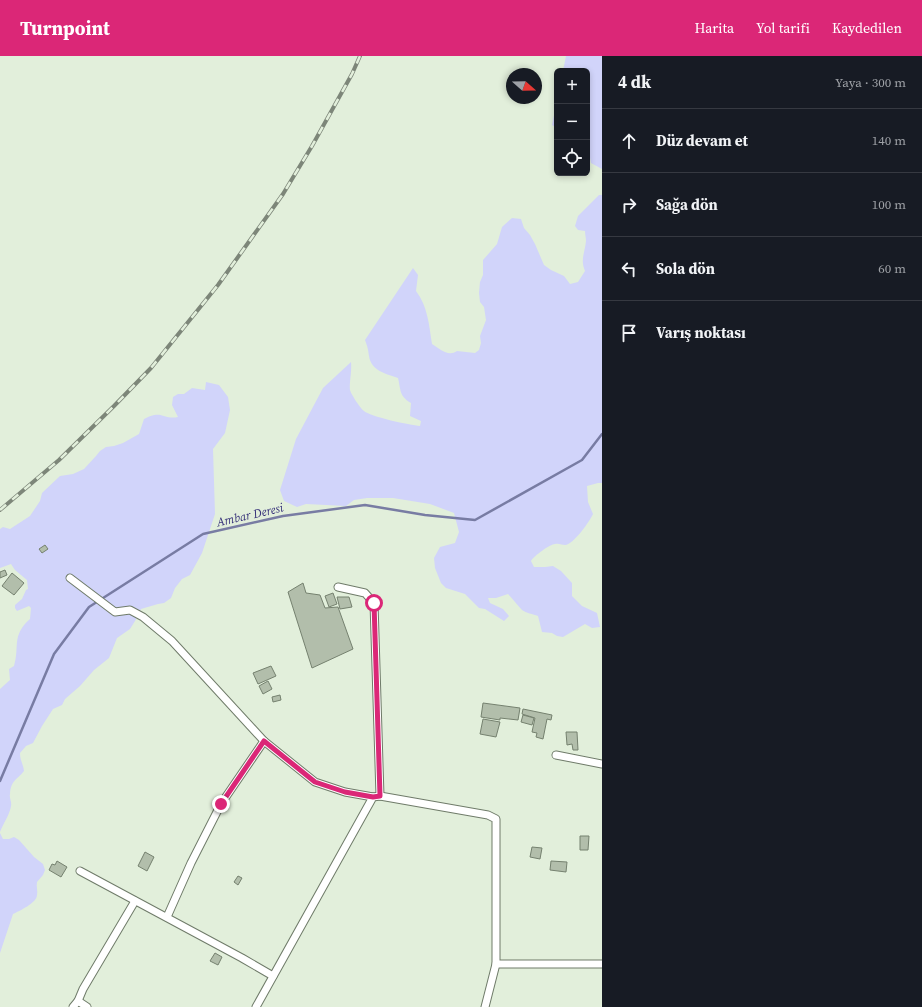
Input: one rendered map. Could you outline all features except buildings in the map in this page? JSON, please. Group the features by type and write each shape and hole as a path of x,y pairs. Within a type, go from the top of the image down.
{"street":[{"path":"70,578 115,612 130,610 143,617 172,641 264,741 315,782 345,792 488,815 496,819 496,964 485,1007"},
{"path":"256,1007 377,797 374,603 365,593 338,587"},
{"path":"167,917 191,863 221,804 264,741"},
{"path":"556,755 602,764"},
{"path":"80,871 273,976"},
{"path":"87,1007 76,1004 83,989 135,901"},
{"path":"496,964 602,964"}],"shaded area":[{"path":"566,56 602,56 602,169 591,163 590,158 590,68 564,68"},
{"path":"554,115 554,126 552,125"},
{"path":"599,195 602,195 602,483 587,486 588,502 593,514 577,537 565,545 556,544 550,546 539,553 531,561 534,567 553,566 561,571 572,583 572,596 582,606 597,613 600,627 592,628 585,624 563,637 552,633 542,632 538,616 522,610 508,594 496,598 488,598 490,603 503,609 509,616 504,621 485,609 479,608 465,594 446,588 441,583 435,568 434,558 440,547 455,543 459,532 454,513 430,504 393,498 367,498 354,500 346,506 306,504 297,507 284,501 280,490 296,439 323,388 351,362 350,390 364,411 382,418 420,426 421,421 410,416 411,403 402,395 398,378 380,371 373,365 370,361 365,340 413,268 418,275 416,291 426,310 432,344 447,353 454,353 457,351 475,353 479,350 481,343 480,336 486,320 484,307 480,302 479,293 480,282 483,275 483,260 497,244 502,227 512,218 521,219 524,228 535,244 544,265 564,276 570,284 578,282 585,271 583,260 586,240 585,231 578,230 575,226 578,216"},
{"path":"206,382 219,385 228,397 230,410 225,433 213,449 215,514 202,553 190,575 182,579 175,588 171,598 164,603 141,609 130,629 117,638 109,658 94,670 80,686 65,699 62,705 53,709 33,743 26,746 20,753 24,771 12,786 10,809 0,832 0,689 10,680 9,669 14,666 16,659 18,636 24,625 30,619 31,608 29,606 17,611 15,608 15,605 22,599 26,590 28,589 27,580 15,570 11,564 0,568 0,529 3,527 10,529 30,516 40,501 42,493 60,476 73,474 84,469 100,451 106,447 123,443 139,434 144,419 155,415 173,418 178,417 172,405 173,397 178,394 184,394 192,388 205,390"},
{"path":"0,833 3,839 14,837 19,840 34,857 43,864 45,870 37,882 37,893 34,901 13,914 0,953"}],"waterway":[{"name":"Ambar Deresi","path":"0,781 54,654 89,607 203,534 283,516 365,505 425,515 475,520 582,460 602,434"}],"railway":[{"path":"0,510 59,460 151,368 218,285 283,194 312,146 352,74 360,56"}],"route":[{"path":"221,804 264,741 315,782 345,792 373,797 380,796 377,645 374,603"}]}
